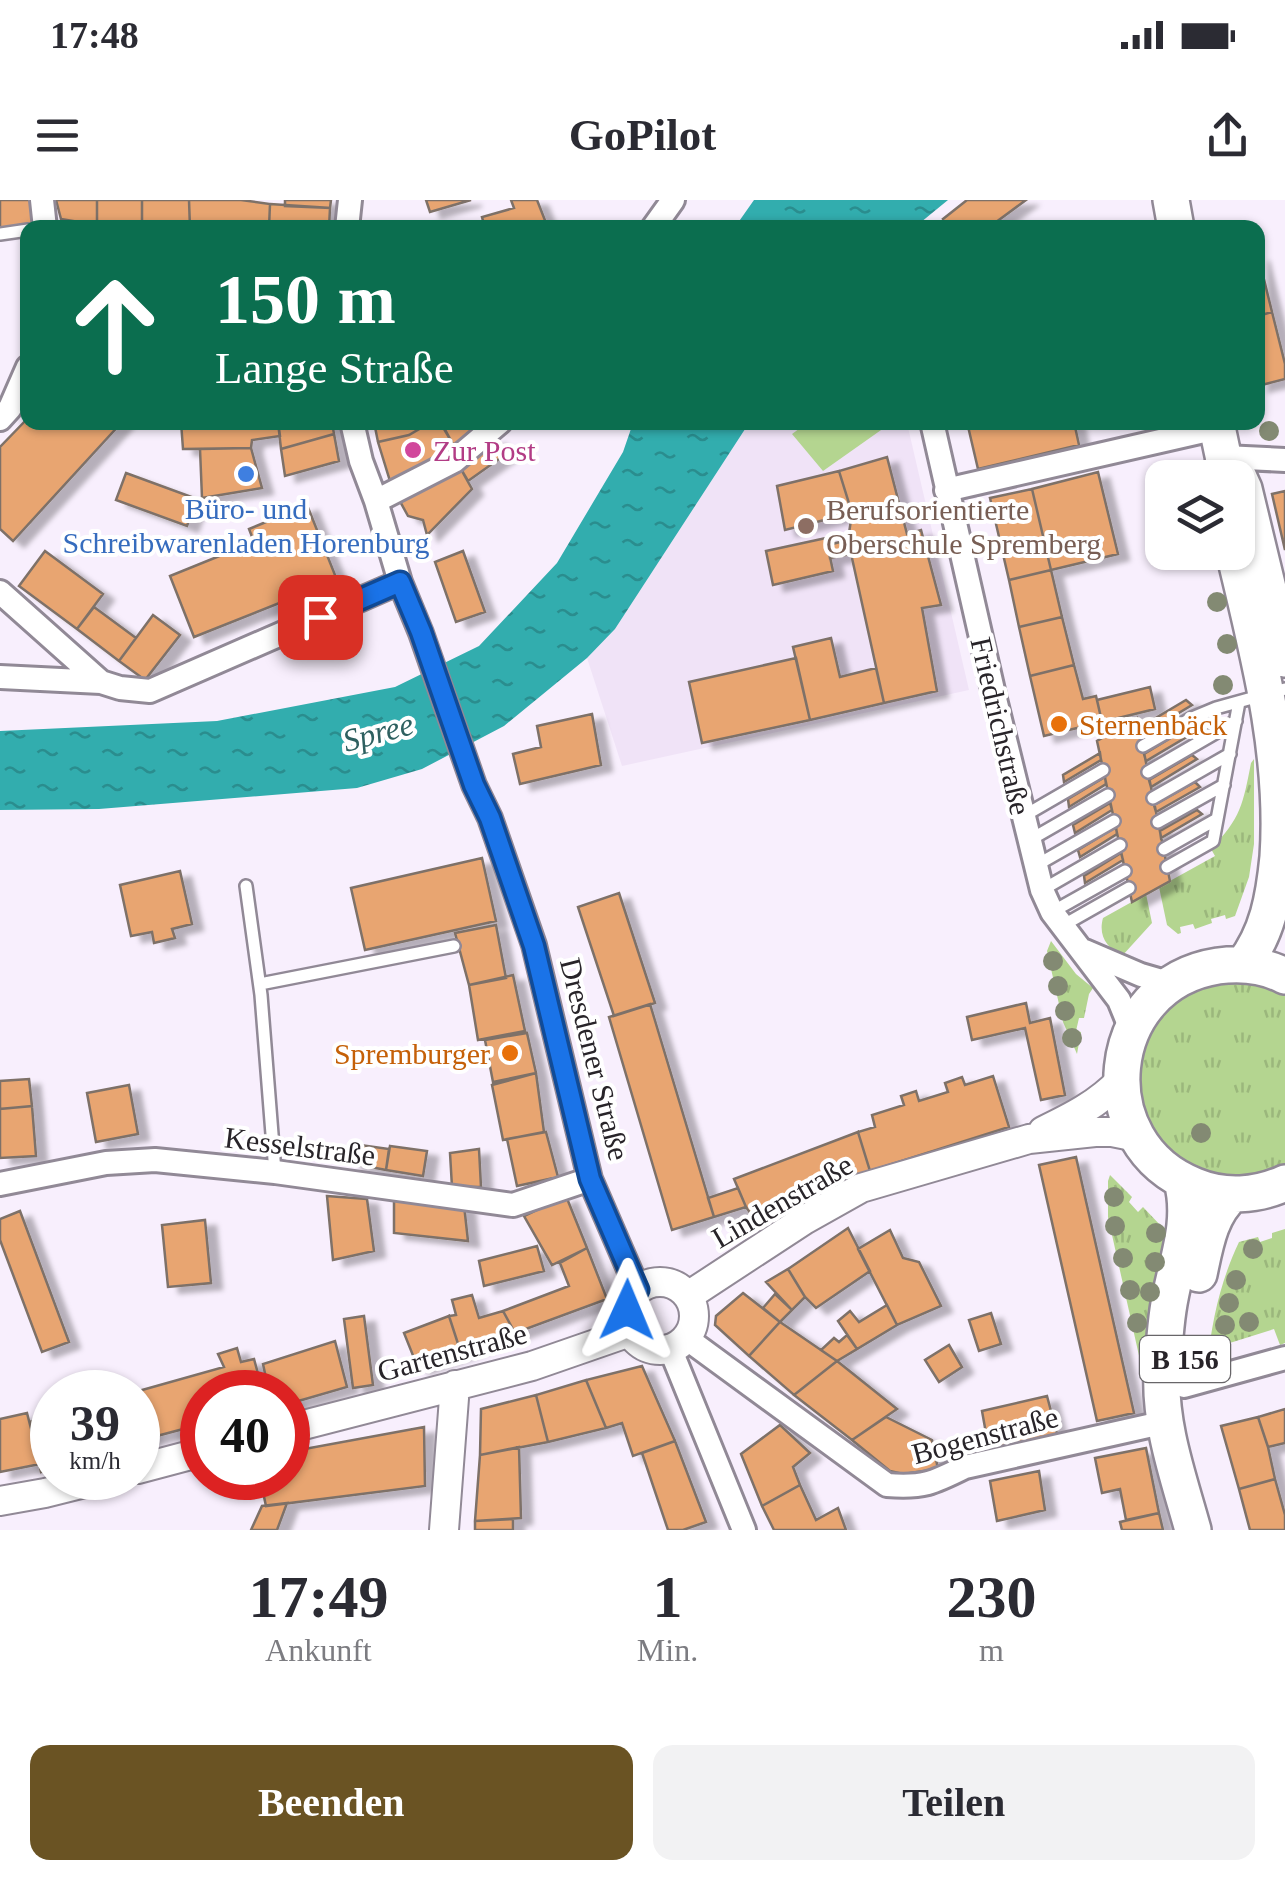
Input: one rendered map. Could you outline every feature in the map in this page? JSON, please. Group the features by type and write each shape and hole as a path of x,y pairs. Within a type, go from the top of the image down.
{"main road":[{"path":"1220,449 1244,489 1285,659"},
{"path":"1238,570 1278,758 1282,824 1270,912 1243,965"},
{"path":"1285,976 1243,965 1208,968 1186,975 1150,1003 1132,1032 1124,1052 1121,1080 1124,1105 1144,1150 1182,1181 1207,1191 1233,1194 1257,1192 1285,1183"},
{"name":"B 156","path":"1182,1181 1186,1226 1168,1308 1162,1376 1166,1422 1193,1530"},
{"name":"B 156","path":"1216,1530 1189,1430 1184,1386 1187,1328 1206,1242 1215,1216 1233,1194"}],"street":[{"path":"0,418 10,408 20,385"},
{"name":"Dresdener Straße","path":"354,430 400,582 534,946 590,1179 638,1290"},
{"path":"376,501 454,461 491,430"},
{"name":"Friedrichstraße","path":"934,430 1042,890 1057,919 1118,1000 1132,1032"},
{"path":"946,490 1220,449 1285,460"},
{"path":"0,676 101,682 150,691 400,582"},
{"path":"0,592 101,682"},
{"name":"Friedrichstraße","path":"1082,950 1172,984"},
{"name":"Lindenstraße","path":"1029,1139 1087,1109 1121,1080"},
{"name":"Lindenstraße","path":"688,1296 804,1220 861,1188 1029,1139 1095,1132 1136,1136"},
{"name":"Kesselstraße","path":"0,1184 106,1163 156,1160 514,1205 590,1179"},
{"path":"658,1282 670,1283 688,1296 693,1306 692,1328 678,1343 658,1350 647,1347 630,1332 627,1310 638,1290 658,1282"},
{"name":"Gartenstraße","path":"310,1424 532,1366 630,1332"},
{"path":"678,1343 744,1530"},
{"name":"Bogenstraße","path":"678,1343 887,1485 915,1487 965,1467 1166,1422"},
{"path":"1184,1386 1285,1358"},
{"path":"444,1530 454,1386"},
{"path":"0,1501 30,1496"}],"lane":[{"path":"1148,772 1236,721 1264,695"},
{"path":"1143,746 1192,718 1264,695"},
{"path":"1167,867 1213,841 1236,721"},
{"path":"1153,798 1230,754"},
{"path":"1022,817 1103,770"},
{"path":"1158,822 1224,784"},
{"path":"1028,840 1108,794"},
{"path":"1164,849 1218,819"},
{"path":"1035,866 1114,821"},
{"path":"1042,890 1120,845"},
{"path":"1057,919 1125,871"},
{"path":"246,886 260,984 275,1172"},
{"path":"1057,919 1129,888"},
{"path":"260,984 454,946"}],"shaded area":[{"name":"Berufsorientierte Oberschule Spremberg","path":"744,430 909,430 969,690 622,766 587,658 615,629"}],"green space":[{"path":"797,430 881,430 823,471 792,434"},
{"path":"1254,759 1254,844 1249,877 1235,916 1211,919 1212,923 1195,929 1193,924 1180,927 1178,934 1167,925 1159,887 1215,856 1211,849 1239,810"},
{"path":"1146,894 1152,923 1122,956 1105,941 1103,918"},
{"path":"1051,941 1076,974 1093,988 1084,1018 1079,1018 1077,1054 1063,1022 1047,951"},
{"path":"1223,976 1285,989 1285,1167 1235,1181 1202,1175 1173,1159 1151,1133 1136,1094 1145,1031 1164,1004"},
{"path":"1110,1175 1132,1197 1129,1202 1138,1212 1143,1207 1162,1227 1173,1230 1146,1387 1108,1217"},
{"path":"1285,1229 1285,1343 1280,1345 1274,1329 1217,1347 1218,1361 1207,1365 1218,1302 1239,1242 1258,1237 1260,1242"}],"water":[{"path":"754,200 948,200 924,220 740,220"},
{"name":"Spree","path":"631,430 744,430 615,629 587,658 504,726 422,769 357,788 99,809 0,810 0,731 217,721 395,687 479,646 557,563 623,452"}],"building":[{"path":"0,200 32,200 35,220 20,220 20,226 0,230"},
{"path":"56,200 97,200 97,220 61,219"},
{"path":"97,200 142,200 142,220 97,220"},
{"path":"142,200 189,200 190,220 142,220"},
{"path":"189,200 270,204 269,220 190,220"},
{"path":"285,200 331,200 330,208 285,206"},
{"path":"426,200 471,200 430,212"},
{"path":"511,200 537,200 545,220 483,220 482,217 514,208"},
{"path":"967,200 1026,200 999,220 943,219"},
{"path":"270,204 330,208 329,220 269,220"},
{"path":"1265,284 1272,312 1265,314"},
{"path":"1272,312 1285,379 1265,384 1265,314"},
{"path":"20,426 20,430 115,430 13,541 0,529 0,447"},
{"path":"182,430 279,430 280,436 252,440 251,448 183,449"},
{"path":"279,430 333,430 334,434 281,449"},
{"path":"376,430 417,430 409,435 378,442"},
{"name":"Zur Post","path":"417,430 445,430 454,446 437,455 440,459 390,481 378,442"},
{"path":"445,430 480,430 454,446"},
{"path":"969,430 1076,430 1079,445 978,469"},
{"path":"334,434 339,461 285,476 281,449"},
{"path":"494,438 506,454 468,481 458,464"},
{"path":"251,448 262,488 202,498 200,449"},
{"path":"887,457 907,534 921,530 941,605 922,608 937,691 884,703 848,540 852,513 839,471"},
{"path":"458,464 472,489 427,535 423,520 408,516 396,494"},
{"path":"839,471 852,513 785,530 777,486"},
{"path":"1098,472 1118,554 1051,570 1032,489"},
{"path":"126,473 197,499 187,526 116,500"},
{"path":"1032,489 1051,570 1009,580 990,498"},
{"path":"1285,491 1285,550 1272,494"},
{"path":"307,505 337,580 194,637 170,576 254,542 249,529"},
{"path":"826,538 833,571 773,585 766,551"},
{"path":"848,540 851,554 830,558 828,545"},
{"path":"45,551 103,594 77,629 19,586"},
{"path":"463,551 485,612 456,622 435,562"},
{"path":"1051,570 1062,617 1019,627 1009,580"},
{"path":"94,607 136,638 119,661 77,629"},
{"path":"153,615 180,635 145,680 119,661"},
{"path":"1062,617 1074,665 1030,676 1019,627"},
{"path":"831,638 840,677 876,668 884,703 810,720 793,647"},
{"path":"796,658 810,720 702,743 689,682"},
{"path":"1074,665 1083,699 1096,696 1102,722 1044,736 1030,676"},
{"path":"1150,687 1155,709 1102,722 1097,700"},
{"path":"1186,700 1192,705 1140,736 1139,728"},
{"path":"592,714 601,765 520,784 513,754 541,747 537,726"},
{"path":"1137,718 1170,881 1132,902 1097,741"},
{"path":"1189,727 1195,732 1146,761 1144,754"},
{"path":"1100,753 1101,760 1064,782 1063,775"},
{"path":"1192,755 1197,759 1151,787 1149,780"},
{"path":"1105,777 1106,784 1069,807 1068,799"},
{"path":"1195,782 1200,787 1156,812 1154,805"},
{"path":"1110,803 1112,810 1075,833 1073,825"},
{"path":"1197,810 1202,814 1161,838 1160,831"},
{"path":"1116,827 1117,834 1080,857 1078,850"},
{"path":"1121,853 1123,860 1085,883 1084,876"},
{"path":"482,858 496,921 365,950 351,888"},
{"path":"180,871 192,924 172,929 175,938 154,943 152,932 131,936 120,885"},
{"path":"619,893 655,1003 614,1016 578,907"},
{"path":"496,925 506,978 469,985 455,933"},
{"path":"513,975 525,1031 478,1040 469,985"},
{"path":"1026,1003 1030,1023 1050,1018 1065,1095 1041,1100 1025,1028 972,1040 967,1017"},
{"path":"650,1004 714,1217 672,1230 609,1017"},
{"path":"527,1033 536,1073 493,1082 485,1040"},
{"path":"536,1073 544,1132 503,1140 492,1085"},
{"path":"993,1076 1009,1127 870,1171 858,1132 875,1127 872,1115 904,1105 901,1096 916,1091 919,1101 948,1092 945,1083 962,1077 965,1085"},
{"path":"29,1079 32,1106 0,1109 0,1081"},
{"path":"129,1085 138,1134 96,1142 87,1093"},
{"path":"32,1106 36,1156 0,1158 0,1109"},
{"path":"546,1132 558,1177 517,1186 507,1139"},
{"path":"858,1132 870,1171 753,1217 734,1179"},
{"path":"353,1144 389,1149 386,1170 350,1163"},
{"path":"390,1146 427,1151 423,1176 386,1170"},
{"path":"479,1149 481,1187 452,1187 450,1153"},
{"path":"1076,1157 1134,1413 1097,1421 1039,1165"},
{"path":"738,1188 746,1207 714,1217 708,1198"},
{"path":"327,1196 367,1199 374,1251 333,1260"},
{"path":"566,1196 587,1248 552,1265 524,1216"},
{"path":"394,1199 464,1205 468,1241 394,1233"},
{"path":"20,1211 69,1342 42,1352 0,1240 0,1219"},
{"path":"205,1220 211,1283 168,1287 162,1225"},
{"path":"848,1228 870,1271 816,1308 788,1269"},
{"path":"890,1230 903,1258 919,1262 941,1306 897,1325 858,1249"},
{"path":"537,1246 544,1271 484,1286 479,1261"},
{"path":"587,1248 607,1299 515,1333 503,1311 569,1286 560,1263"},
{"path":"788,1269 805,1297 792,1310 766,1282"},
{"path":"743,1293 780,1322 749,1356 715,1325 716,1316"},
{"path":"775,1294 792,1310 780,1322 763,1308"},
{"path":"472,1295 479,1318 503,1311 515,1333 461,1353 449,1316 456,1315 452,1300"},
{"path":"887,1305 897,1325 857,1349 838,1321 850,1311 859,1322"},
{"path":"991,1313 1001,1344 979,1351 969,1320"},
{"path":"364,1316 373,1385 353,1388 344,1319"},
{"path":"449,1316 461,1353 418,1368 404,1333"},
{"path":"780,1322 837,1361 794,1395 749,1356"},
{"path":"847,1335 857,1349 837,1361 821,1350 834,1338 839,1342"},
{"path":"335,1341 347,1387 310,1398 310,1370 264,1370 263,1364"},
{"path":"949,1345 962,1367 939,1382 925,1360"},
{"path":"237,1348 241,1362 254,1359 257,1370 213,1370 224,1367 218,1354"},
{"path":"837,1361 897,1409 852,1440 794,1395"},
{"path":"642,1366 675,1441 633,1456 622,1423 606,1428 586,1380"},
{"path":"180,1379 180,1430 160,1435 160,1385"},
{"path":"586,1380 606,1428 548,1442 536,1395"},
{"path":"536,1395 548,1442 480,1455 481,1409"},
{"path":"1047,1396 1057,1434 989,1450 982,1411"},
{"path":"1285,1409 1285,1443 1268,1447 1258,1417"},
{"path":"27,1413 30,1466 0,1472 0,1419"},
{"path":"886,1417 932,1440 938,1469 903,1474 890,1471 852,1440"},
{"path":"1258,1417 1275,1479 1239,1489 1221,1426"},
{"path":"780,1425 810,1453 793,1467 800,1485 762,1506 741,1454"},
{"path":"424,1427 425,1486 266,1506 265,1500 310,1500 310,1448"},
{"path":"675,1441 706,1522 683,1530 668,1530 642,1453"},
{"path":"519,1447 521,1518 475,1521 480,1455"},
{"path":"1146,1448 1159,1513 1126,1520 1120,1489 1102,1493 1095,1458"},
{"path":"1039,1471 1045,1510 997,1521 990,1481"},
{"path":"1275,1479 1285,1530 1250,1530 1239,1489"},
{"path":"800,1485 816,1520 838,1508 846,1530 774,1530 762,1506"},
{"path":"287,1503 277,1530 251,1530 262,1506"},
{"path":"1159,1513 1163,1530 1122,1530 1120,1522"},
{"path":"513,1519 513,1530 475,1530 475,1521"}],"place":[{"name":"Zur Post","path":"413,450"},
{"name":"Büro- und Schreibwarenladen Horenburg","path":"246,474"},
{"name":"Berufsorientierte Oberschule Spremberg","path":"806,526"},
{"name":"Sternenbäck","path":"1059,724"},
{"name":"Spremburger","path":"510,1053"}],"route":[{"path":"320,617 400,582 534,946 590,1179 638,1290 627,1310"}]}
